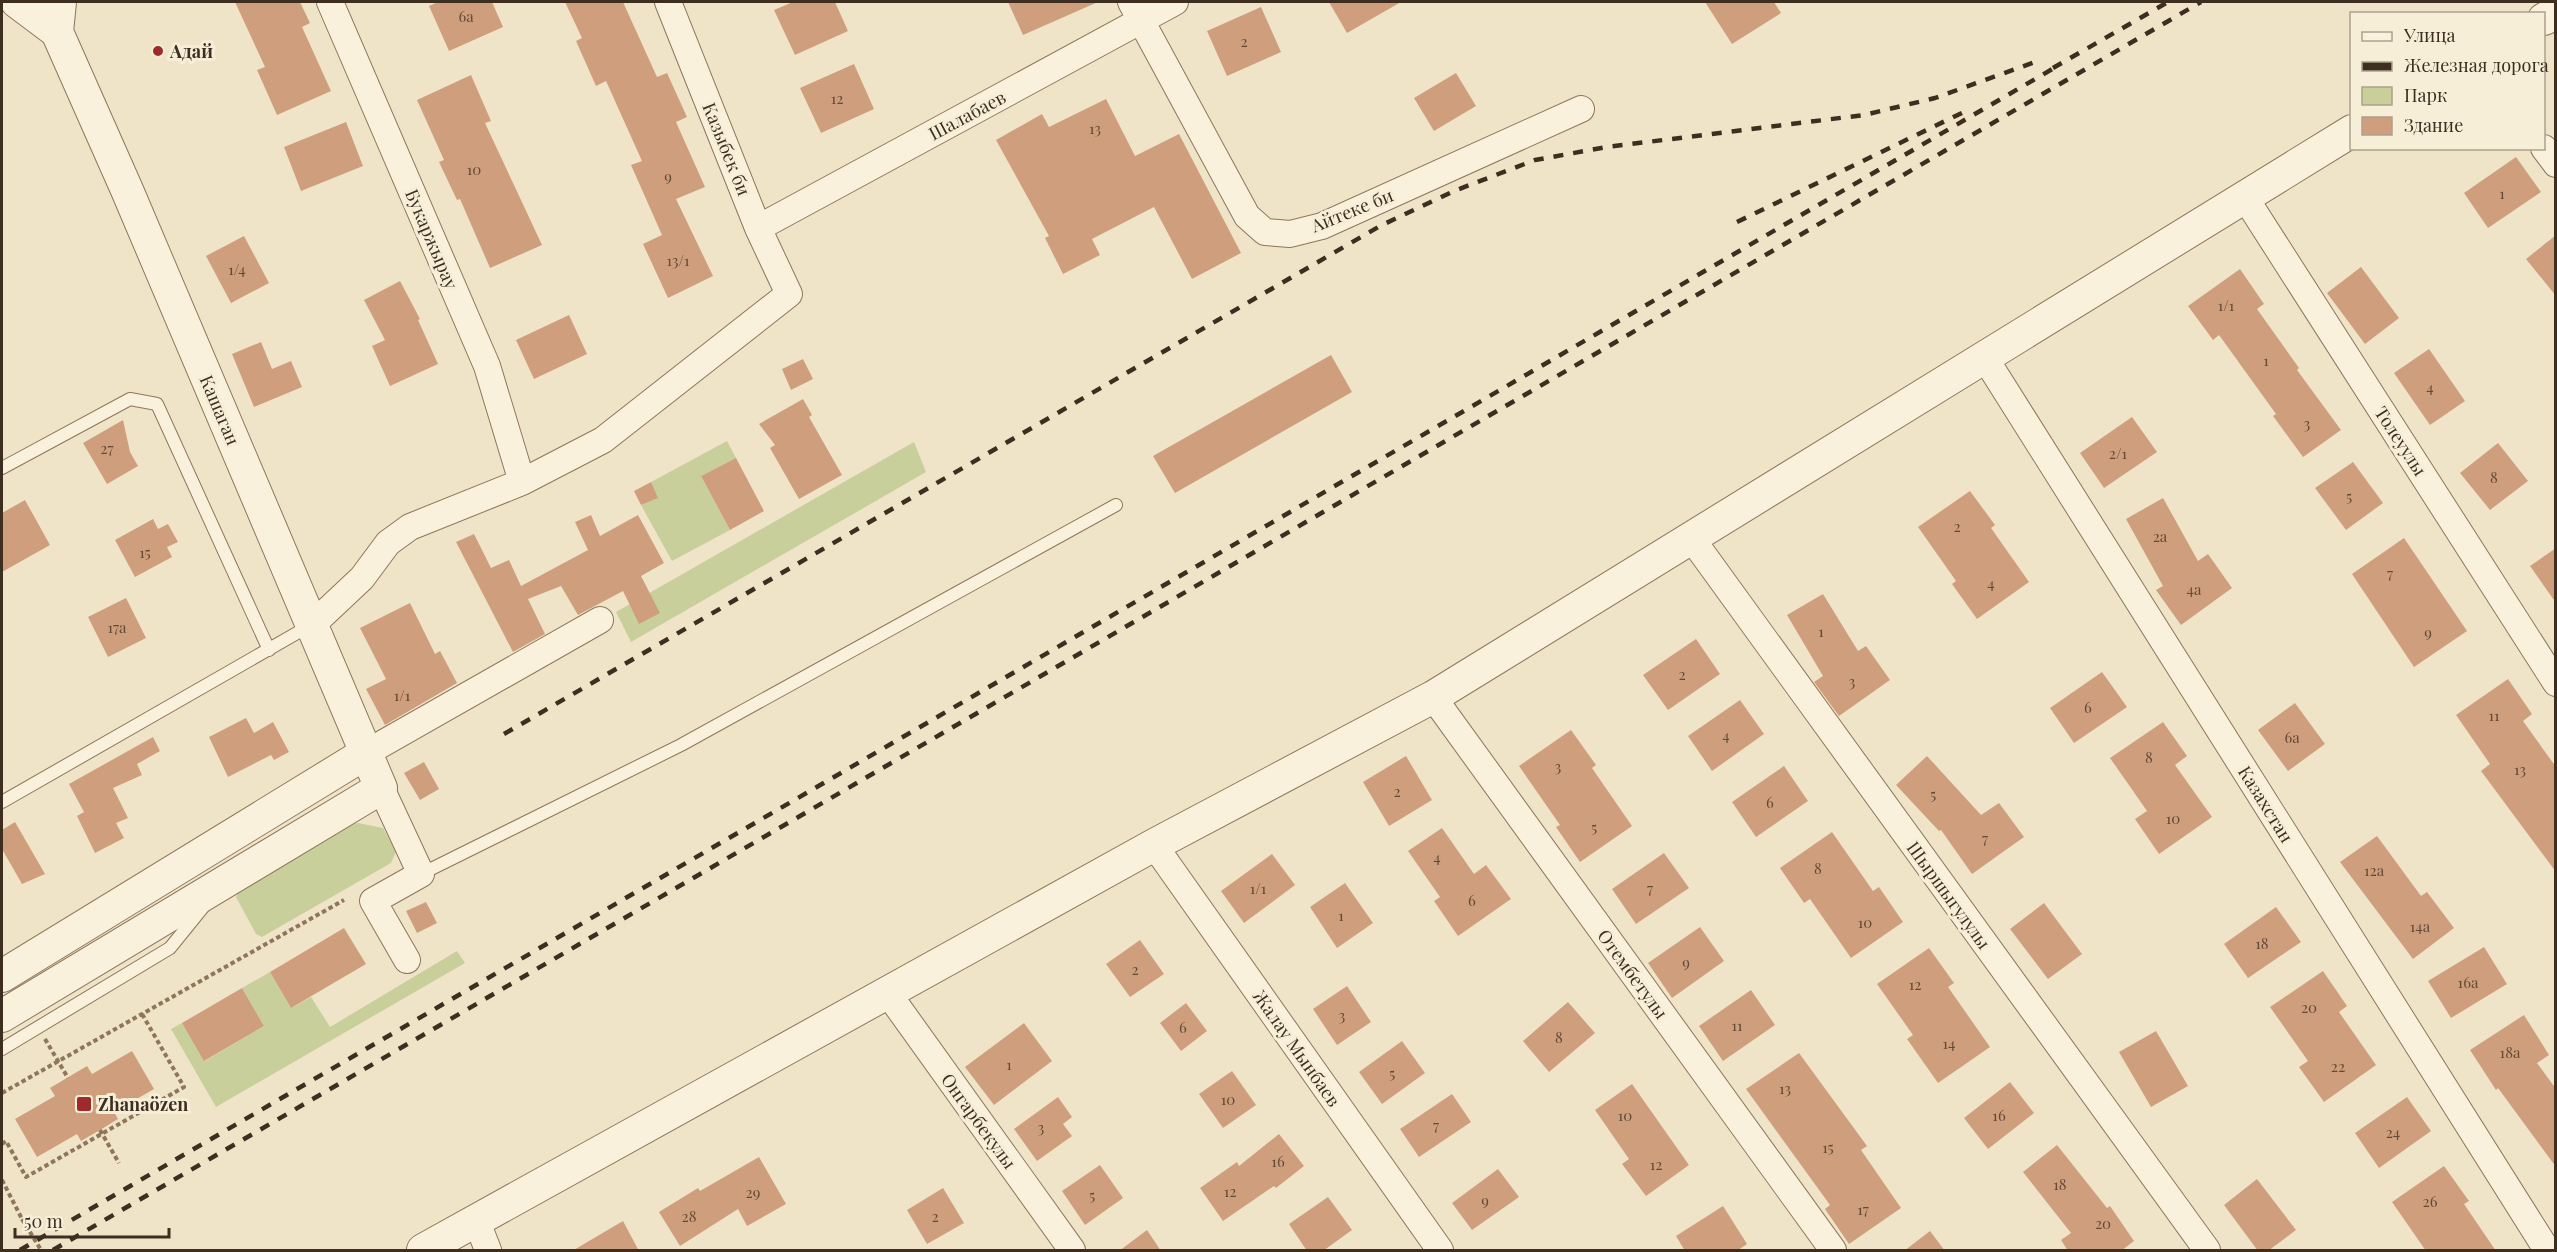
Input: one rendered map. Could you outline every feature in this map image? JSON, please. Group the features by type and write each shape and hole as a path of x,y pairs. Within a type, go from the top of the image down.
{"street":[{"path":"17,2 57,32"},
{"path":"57,32 60,2"},
{"name":"Букаржырау","path":"330,2 487,366 522,482"},
{"name":"Казыбек би","path":"522,482 603,440 789,294 759,228 668,2"},
{"name":"Шалабаев","path":"759,228 1136,11 1175,2"},
{"name":"Айтеке би","path":"1136,11 1247,216 1265,232 1290,234 1322,226 1581,109"},
{"name":"Кашаган","path":"57,32 127,190 381,788"},
{"path":"423,1251 1154,845 1433,697 2246,199 2350,132"},
{"path":"2545,149 2556,164"},
{"name":"Толеуулы","path":"2246,199 2556,683"},
{"name":"Казахстан","path":"1985,358 2547,1251"},
{"path":"312,625 362,578 388,543 410,527 522,482"},
{"name":"Шыршыгулулы","path":"1692,539 2206,1251"},
{"path":"2,976 366,753 600,620"},
{"name":"Отембетулы","path":"1433,697 1833,1251"},
{"path":"2,1016 381,788 421,874 373,901 407,960"},
{"name":"Жалау Мынбаев","path":"1154,845 1440,1251"},
{"name":"Онгарбекулы","path":"887,992 1072,1251"},
{"path":"477,1222 488,1251"}],"lane":[{"path":"2,468 130,399 157,404 269,650"},
{"path":"421,874 681,746 1116,505"},
{"path":"2,802 312,625"},
{"path":"2,1050 170,948 223,883"}],"path":[{"path":"2,1093 344,900"},
{"path":"2,1144 6,1141 26,1177 101,1132 184,1087 142,1014"},
{"path":"38,1027 68,1078"},
{"path":"101,1132 119,1163"},
{"path":"2,1180 41,1251"}],"green space":[{"path":"727,441 736,458 701,476 730,530 672,561 641,505 657,498 651,482"},
{"path":"914,442 926,472 631,642 616,612"},
{"path":"358,823 383,828 396,852 391,863 262,937 256,934 236,897 239,888 340,826"},
{"path":"457,951 465,963 216,1107 171,1029 182,1023 205,1061 264,1026 242,988 270,972 291,1008 311,997 330,1027"}],"building":[{"path":"235,2 300,2 310,23 302,27 331,91 277,115 257,70 265,67"},
{"path":"438,2 492,2 503,27 449,51 429,6"},
{"path":"565,2 623,2 657,77 667,73 687,117 676,122 705,187 676,199 713,276 668,298 643,244 662,235 631,165 642,161 606,81 596,86 576,41 582,38"},
{"path":"793,2 835,2 848,31 795,55 774,10"},
{"path":"1008,2 1098,2 1023,35"},
{"path":"1329,2 1401,2 1347,33"},
{"path":"1705,2 1774,2 1781,13 1732,44"},
{"path":"1261,7 1281,52 1227,76 1207,31"},
{"path":"854,64 874,109 821,133 800,88"},
{"path":"1456,73 1476,106 1434,131 1414,98"},
{"path":"471,75 491,121 485,123 542,245 490,268 460,199 457,200 439,162 444,160 417,100"},
{"path":"1106,99 1135,156 1179,134 1241,253 1192,279 1154,207 1092,239 1100,255 1063,274 1045,238 1049,236 996,140 1042,114 1049,127"},
{"path":"346,122 363,166 301,191 284,147"},
{"path":"2516,157 2541,192 2488,228 2464,193"},
{"path":"2556,235 2556,296 2526,259"},
{"path":"244,236 269,283 231,303 206,256"},
{"path":"2361,267 2399,318 2365,344 2327,293"},
{"path":"2240,269 2264,304 2257,309 2299,368 2297,370 2341,430 2303,457 2273,416 2276,414 2219,335 2213,340 2188,306"},
{"path":"400,281 420,319 418,320 438,364 390,386 372,346 385,340 364,300"},
{"path":"569,315 587,354 534,379 516,340"},
{"path":"261,342 272,369 291,361 302,387 254,407 232,354"},
{"path":"2429,349 2465,401 2430,425 2394,373"},
{"path":"1331,355 1352,392 1175,493 1153,456"},
{"path":"803,359 813,379 791,390 782,369"},
{"path":"803,399 812,415 809,417 842,475 799,499 770,448 775,445 759,424"},
{"path":"2132,417 2157,452 2104,488 2080,453"},
{"path":"123,420 130,452 138,466 107,484 83,443"},
{"path":"2498,443 2528,481 2490,510 2460,473"},
{"path":"736,458 764,511 730,530 701,476"},
{"path":"2353,462 2383,503 2346,530 2315,488"},
{"path":"651,482 658,498 641,505 634,491"},
{"path":"1970,491 1995,525 1991,528 2029,582 1977,619 1952,584 1956,581 1918,527"},
{"path":"2163,498 2198,561 2208,554 2232,588 2181,625 2156,590 2163,586 2126,519"},
{"path":"25,500 50,545 2,572 2,513"},
{"path":"591,515 600,536 638,515 664,563 641,576 660,613 639,624 623,591 578,615 561,586 528,599 545,634 513,652 456,542 474,534 491,568 509,560 521,586 588,550 575,522"},
{"path":"153,519 158,529 168,524 178,542 167,547 172,557 135,577 115,540"},
{"path":"2404,538 2467,631 2414,667 2352,574"},
{"path":"2556,548 2556,603 2530,566"},
{"path":"1823,594 1858,651 1866,646 1890,680 1839,716 1814,682 1823,676 1787,615"},
{"path":"126,598 146,638 108,657 88,617"},
{"path":"410,603 435,654 440,651 457,683 385,725 366,689 386,679 360,628"},
{"path":"1696,639 1720,674 1668,710 1643,675"},
{"path":"2102,672 2127,707 2074,743 2050,708"},
{"path":"2508,679 2532,714 2523,721 2556,767 2556,872 2481,771 2490,764 2456,715"},
{"path":"1740,700 1764,734 1712,771 1688,736"},
{"path":"2295,703 2325,744 2288,771 2258,730"},
{"path":"246,718 254,733 273,722 289,752 274,760 271,755 228,777 209,737"},
{"path":"2163,722 2187,756 2175,765 2212,817 2159,854 2135,819 2147,811 2110,758"},
{"path":"1571,730 1596,765 1592,768 1632,826 1580,862 1556,827 1560,825 1519,766"},
{"path":"153,737 160,751 137,764 142,775 113,788 128,818 116,823 124,838 95,853 77,816 84,812 69,784"},
{"path":"1406,756 1432,800 1389,826 1363,782"},
{"path":"1927,756 1981,815 1999,803 2024,837 1972,874 1941,830 1939,831 1896,785"},
{"path":"424,762 439,789 420,800 404,773"},
{"path":"1784,766 1808,801 1756,837 1732,802"},
{"path":"15,822 45,874 22,884 2,849 2,830"},
{"path":"1442,828 1474,874 1486,865 1511,899 1458,936 1434,901 1440,897 1408,851"},
{"path":"1832,832 1873,891 1879,887 1903,922 1851,958 1810,899 1804,903 1780,868"},
{"path":"2377,836 2421,896 2427,892 2454,928 2413,959 2340,862"},
{"path":"1664,853 1689,888 1636,924 1612,889"},
{"path":"1272,854 1295,885 1244,923 1221,891"},
{"path":"1345,883 1373,923 1337,948 1310,907"},
{"path":"426,902 437,923 417,933 406,911"},
{"path":"2044,903 2082,954 2048,979 2010,929"},
{"path":"2276,907 2301,942 2248,978 2224,944"},
{"path":"1700,927 1724,961 1672,998 1648,963"},
{"path":"344,928 366,964 291,1008 270,972"},
{"path":"1140,940 1164,974 1130,997 1106,964"},
{"path":"2484,947 2507,984 2451,1018 2428,981"},
{"path":"1929,948 1954,983 1948,987 1990,1047 1938,1083 1907,1039 1913,1035 1877,984"},
{"path":"2323,971 2347,1006 2339,1012 2376,1065 2324,1102 2299,1067 2308,1061 2270,1007"},
{"path":"1347,986 1371,1022 1337,1045 1313,1009"},
{"path":"242,988 264,1026 204,1061 182,1023"},
{"path":"1751,990 1775,1025 1723,1061 1699,1026"},
{"path":"1568,1002 1595,1033 1549,1072 1523,1041"},
{"path":"1186,1003 1207,1031 1181,1051 1160,1023"},
{"path":"2524,1015 2549,1055 2537,1063 2556,1089 2556,1167 2498,1088 2496,1090 2470,1050"},
{"path":"1024,1023 1052,1061 994,1105 965,1067"},
{"path":"2156,1031 2188,1086 2151,1107 2119,1052"},
{"path":"1402,1041 1425,1073 1382,1104 1359,1072"},
{"name":"Zhanaözen","path":"132,1051 154,1089 114,1112 118,1119 100,1130 81,1141 77,1134 37,1157 15,1119 55,1096 50,1088 87,1066 92,1074"},
{"path":"1799,1053 1867,1146 1861,1150 1901,1208 1849,1244 1825,1209 1830,1205 1746,1089"},
{"path":"1232,1071 1256,1105 1223,1128 1199,1094"},
{"path":"2010,1082 2034,1113 1988,1149 1964,1118"},
{"path":"1632,1084 1689,1165 1646,1196 1622,1164 1629,1159 1595,1110"},
{"path":"1452,1094 1471,1122 1419,1157 1400,1129"},
{"path":"1058,1097 1072,1117 1063,1124 1072,1136 1037,1161 1014,1129"},
{"path":"2407,1097 2431,1131 2379,1168 2355,1133"},
{"path":"1279,1134 1304,1166 1276,1188 1274,1186 1223,1221 1200,1188 1237,1162 1239,1166"},
{"path":"2057,1145 2107,1208 2110,1206 2134,1241 2121,1251 2068,1251 2061,1240 2071,1233 2023,1172"},
{"path":"759,1157 786,1204 747,1226 738,1209 680,1246 659,1212 698,1188 700,1191"},
{"path":"1100,1165 1123,1198 1085,1225 1062,1191"},
{"path":"2444,1166 2469,1201 2464,1204 2496,1251 2426,1251 2392,1202"},
{"path":"1498,1169 1519,1197 1472,1230 1452,1203"},
{"path":"2257,1179 2296,1230 2268,1251 2258,1251 2224,1205"},
{"path":"943,1188 964,1223 927,1244 907,1210"},
{"path":"1328,1197 1352,1230 1323,1251 1307,1251 1289,1224"},
{"path":"1723,1206 1747,1244 1737,1251 1685,1251 1676,1236"},
{"path":"623,1221 639,1251 572,1251"},
{"path":"1147,1230 1161,1251 1119,1251"},
{"path":"1930,1231 1945,1251 1904,1251"}],"railway":[{"path":"2053,68 2168,2"},
{"path":"53,1250 2201,2"},
{"path":"504,734 1380,226 1454,191 1535,160 1607,147 1864,115 1935,98 2035,62"},
{"path":"20,1250 2061,64"},
{"path":"1737,222 1970,109"}],"place":[{"name":"Адай","path":"158,51"},
{"name":"Zhanaözen","path":"84,1104"}]}
